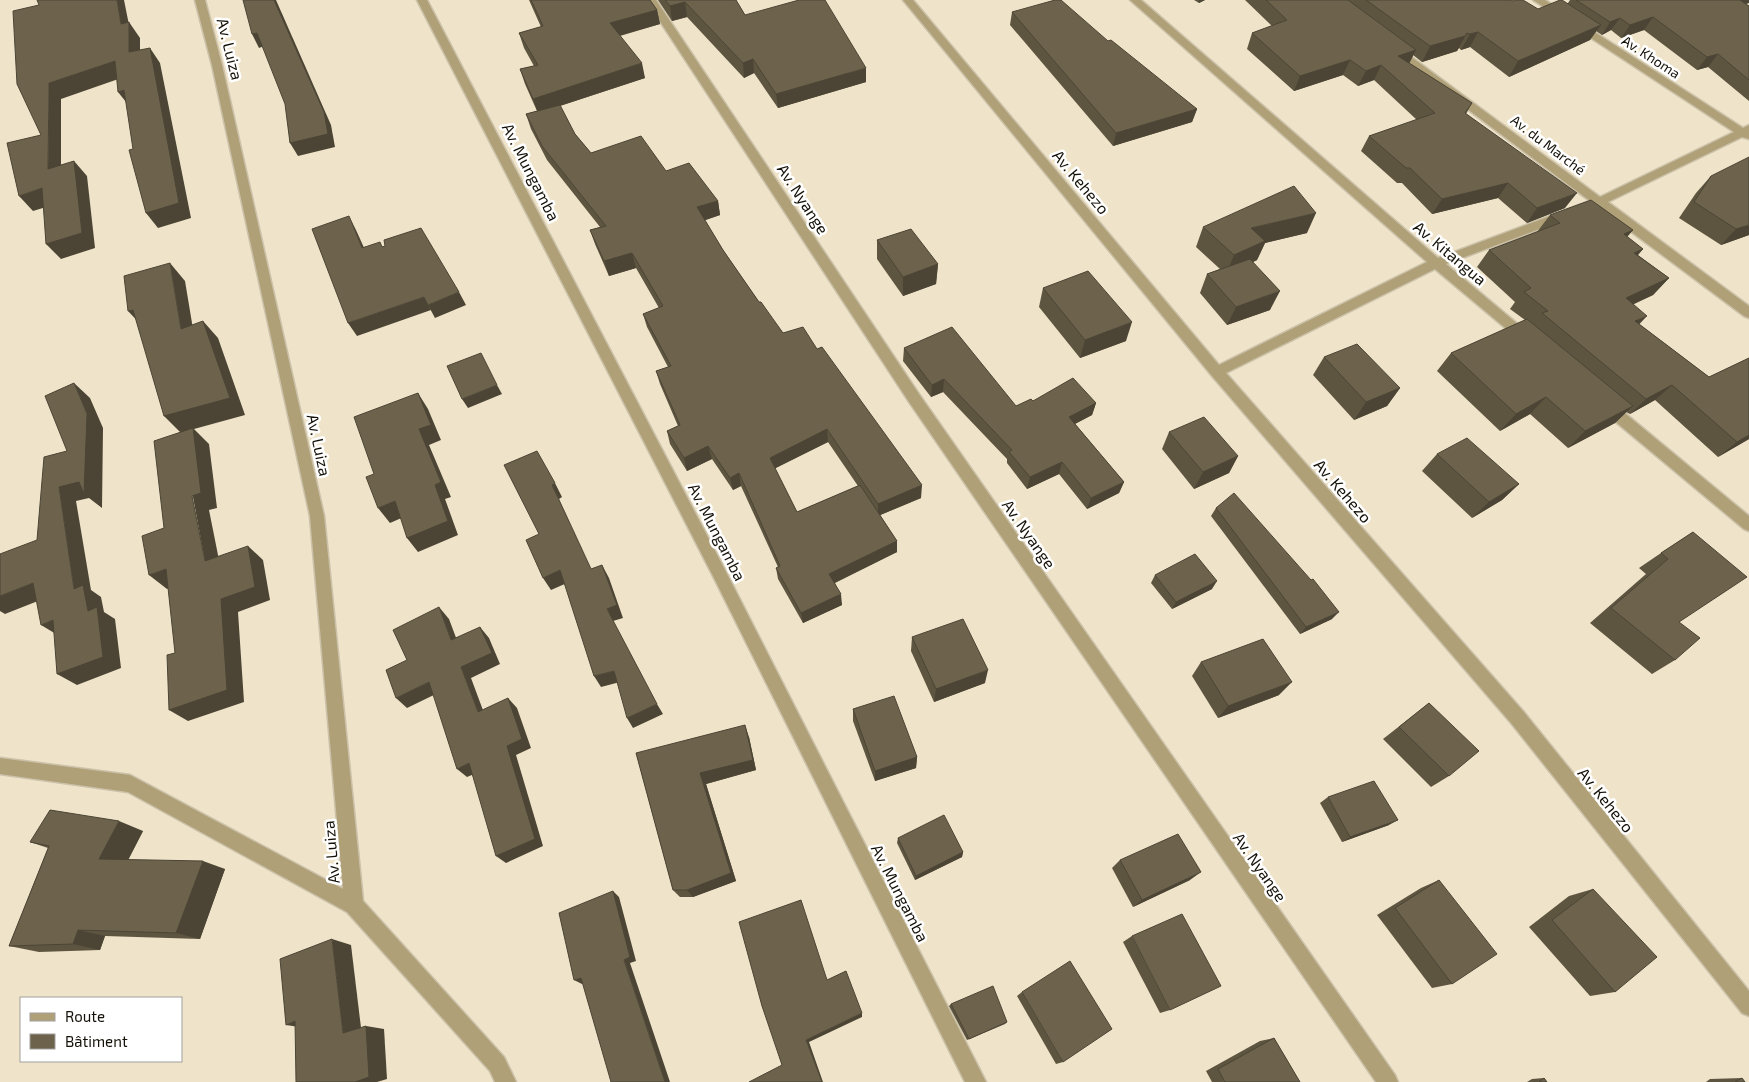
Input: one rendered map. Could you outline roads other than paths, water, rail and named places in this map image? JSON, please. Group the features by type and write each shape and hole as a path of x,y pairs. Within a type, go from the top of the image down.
{"street":[{"name":"Av. Luiza","path":"200,0 217,65 317,516 354,905"},
{"name":"Av. Mungamba","path":"422,0 718,573 976,1082"},
{"name":"Av. Nyange","path":"651,0 914,398 1388,1082"},
{"name":"Av. Kehezo","path":"908,0 1216,372 1517,718 1749,1006"},
{"name":"Av. Kitangua","path":"1135,0 1436,263 1536,346"},
{"name":"Av. Khoma","path":"1538,0 1746,133"},
{"name":"Av. du Marché","path":"1385,42 1749,313"},
{"path":"1216,372 1436,263 1599,202 1746,133"},
{"path":"1596,397 1749,525"},
{"path":"0,766 130,784 354,905 498,1064 506,1082"}]}
